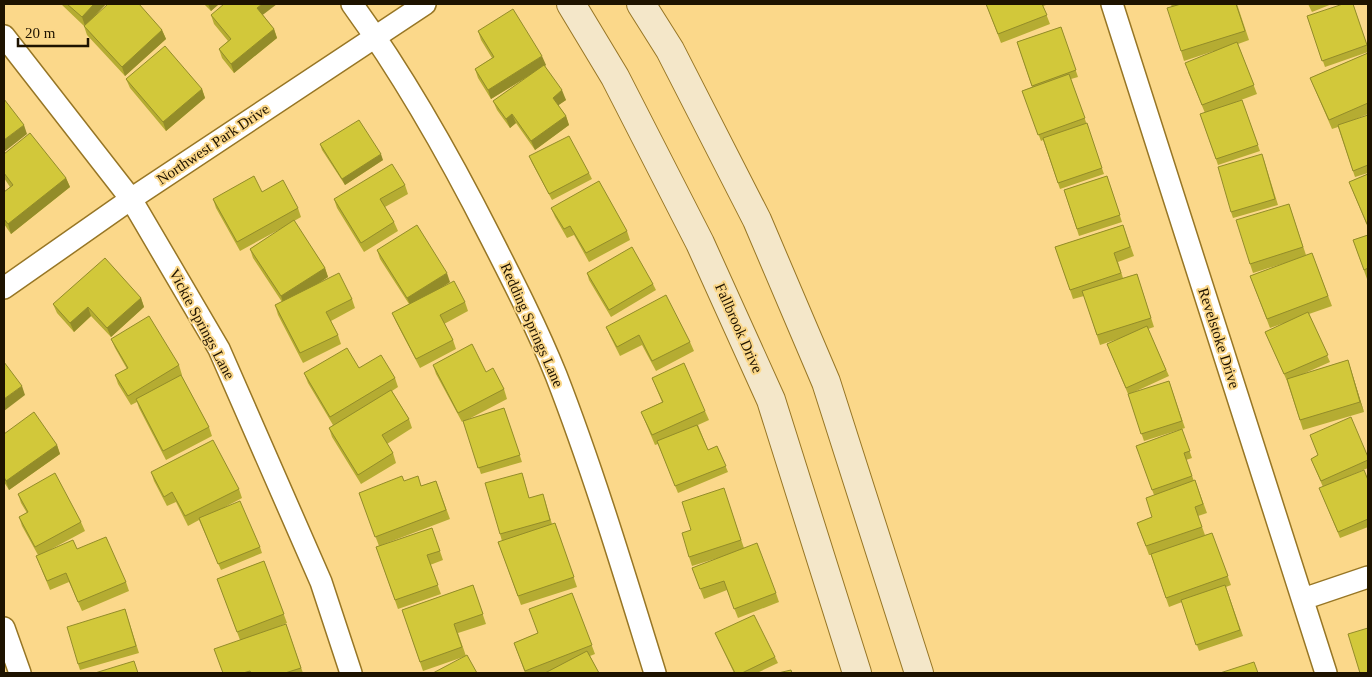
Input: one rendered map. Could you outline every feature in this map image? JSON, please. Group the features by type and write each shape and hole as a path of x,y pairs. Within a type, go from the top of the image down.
{"main road":[{"name":"Fallbrook Drive","path":"571,4 615,77 700,243 771,400 857,673"},
{"path":"641,4 670,50 757,220 826,382 919,673"}],"street":[{"name":"Redding Springs Lane","path":"352,4 375,36 465,187 521,297 555,373 584,451 655,673"},
{"name":"Northwest Park Drive","path":"4,288 131,199 425,4"},
{"name":"Revelstoke Drive","path":"1112,4 1326,673"},
{"name":"Vickie Springs Lane","path":"4,36 131,199 219,349 321,582 352,673"},
{"path":"1303,599 1368,577"},
{"path":"4,628 20,673"}],"building":[{"path":"67,4 94,4 82,17"},
{"path":"108,4 139,4 162,30 122,67 84,26"},
{"path":"224,4 262,4 257,8 274,29 231,64 219,49 231,39 211,15"},
{"path":"986,4 1042,4 1047,15 998,34"},
{"path":"1181,4 1236,4 1245,31 1181,51 1167,8"},
{"path":"1343,4 1353,4 1367,45 1322,61 1307,16"},
{"path":"513,9 542,56 488,90 475,69 494,57 478,31"},
{"path":"1061,27 1076,70 1032,86 1017,42"},
{"path":"1237,42 1254,85 1202,105 1185,63"},
{"path":"165,46 202,89 163,122 126,79"},
{"path":"1368,53 1368,103 1329,120 1310,78"},
{"path":"544,65 562,90 553,98 566,116 531,141 512,114 506,119 493,101"},
{"path":"1069,74 1085,118 1038,135 1022,91"},
{"path":"4,99 24,125 4,140"},
{"path":"1242,100 1258,145 1216,159 1200,114"},
{"path":"1368,115 1368,165 1353,171 1338,125"},
{"path":"359,120 381,154 342,179 320,144"},
{"path":"1087,123 1102,168 1058,183 1043,138"},
{"path":"30,133 66,178 8,224 4,219 4,192 13,185 4,173 4,154"},
{"path":"569,136 589,173 549,194 529,156"},
{"path":"1262,154 1275,199 1231,212 1218,167"},
{"path":"392,164 405,185 380,199 394,222 361,243 334,199"},
{"path":"1368,174 1368,223 1367,224 1349,182"},
{"path":"254,176 262,192 283,180 298,208 237,242 213,199"},
{"path":"1107,176 1120,215 1077,229 1064,190"},
{"path":"599,181 627,231 586,253 570,226 564,229 551,208"},
{"path":"1289,204 1303,247 1250,264 1236,220"},
{"path":"294,220 325,268 281,296 250,249"},
{"path":"417,225 447,273 407,298 377,250"},
{"path":"1123,225 1130,247 1114,253 1121,273 1070,290 1055,247"},
{"path":"1368,235 1368,268 1364,270 1353,240"},
{"path":"632,247 653,284 609,310 587,273"},
{"path":"1312,253 1328,296 1267,319 1250,276"},
{"path":"105,258 141,298 107,328 88,307 70,323 53,304"},
{"path":"339,273 352,299 326,312 338,335 300,353 275,305"},
{"path":"1137,274 1151,318 1097,335 1082,291"},
{"path":"454,281 465,302 440,315 453,340 416,359 392,313"},
{"path":"666,295 690,342 652,361 639,335 617,347 606,327"},
{"path":"1308,312 1328,355 1284,374 1265,332"},
{"path":"149,316 179,365 128,396 115,375 128,368 111,339"},
{"path":"1147,326 1166,370 1126,388 1107,344"},
{"path":"472,344 486,372 493,368 504,389 458,413 433,365"},
{"path":"347,348 359,368 381,355 395,378 330,417 304,373"},
{"path":"1348,360 1360,402 1300,420 1287,379"},
{"path":"4,362 22,386 4,399"},
{"path":"684,363 705,411 652,435 641,412 663,402 652,378"},
{"path":"181,375 209,427 163,451 136,399"},
{"path":"1169,381 1182,421 1141,434 1128,394"},
{"path":"391,390 409,419 382,435 393,453 358,475 329,428"},
{"path":"504,408 520,455 478,468 463,421"},
{"path":"34,412 57,445 6,481 4,477 4,434"},
{"path":"1351,417 1368,460 1321,481 1311,459 1318,455 1310,435"},
{"path":"697,425 708,450 717,446 726,466 675,486 657,441"},
{"path":"1182,429 1190,451 1184,453 1192,476 1152,490 1136,446"},
{"path":"213,440 239,489 185,516 172,492 164,497 151,472"},
{"path":"1364,470 1368,480 1368,519 1338,532 1319,488"},
{"path":"55,473 81,522 35,547 19,517 28,512 18,494"},
{"path":"522,473 529,498 543,494 550,520 500,534 485,483"},
{"path":"402,476 404,481 418,476 421,486 436,481 446,510 375,537 359,493"},
{"path":"1195,480 1203,504 1195,507 1202,527 1146,546 1137,523 1152,517 1146,498"},
{"path":"724,488 741,540 689,557 682,533 691,530 682,502"},
{"path":"240,501 260,547 218,564 199,518"},
{"path":"555,523 574,577 518,596 498,542"},
{"path":"432,528 440,551 427,555 438,585 395,600 376,547"},
{"path":"1212,533 1228,576 1166,598 1151,554"},
{"path":"106,537 126,582 78,602 66,573 47,581 36,556 73,540 77,549"},
{"path":"757,543 776,593 734,609 724,581 700,589 692,568"},
{"path":"264,561 284,614 237,632 217,579"},
{"path":"473,585 483,614 454,624 462,647 420,662 402,610"},
{"path":"1225,585 1240,630 1196,645 1181,600"},
{"path":"572,593 592,645 525,671 514,643 538,633 529,609"},
{"path":"125,609 136,646 78,664 67,627"},
{"path":"754,615 775,657 742,673 735,673 715,633"},
{"path":"286,624 301,668 285,673 251,673 250,671 223,673 214,649"},
{"path":"1368,628 1368,673 1360,673 1348,634"},
{"path":"587,651 599,673 545,673"},
{"path":"467,655 477,673 433,673"},
{"path":"134,661 138,673 95,673"},
{"path":"1254,662 1258,673 1220,673"},
{"path":"791,670 792,673 778,673"}]}
